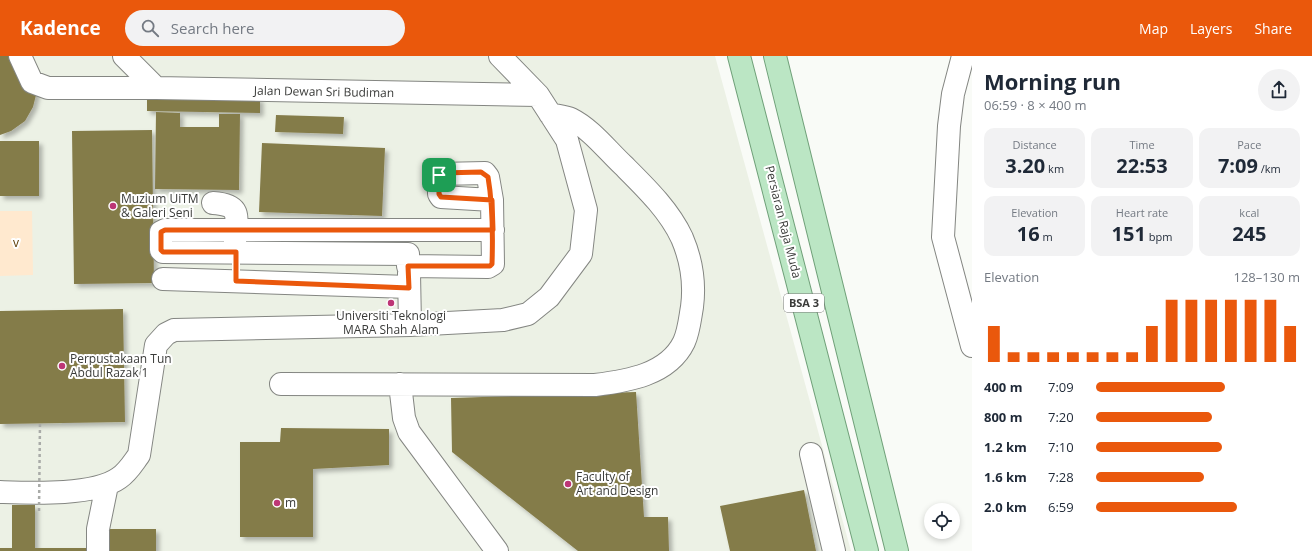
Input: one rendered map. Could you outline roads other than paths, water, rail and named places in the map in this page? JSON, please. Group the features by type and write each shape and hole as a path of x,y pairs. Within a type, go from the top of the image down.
{"main road":[{"name":"Persiaran Raja Muda","path":"740,56 867,551"},
{"name":"BSA 3","path":"775,56 897,551"},
{"path":"750,95 760,104 769,108 774,106 780,99 783,85"}],"street":[{"name":"Jalan Dewan Sri Budiman","path":"20,56 32,82 48,88 156,88 538,95"},
{"path":"124,56 156,88"},
{"path":"0,492 55,493 107,485 120,478 131,467 139,455 156,345 166,334 174,330 410,325 503,320 528,314 549,297 582,254 586,210 567,140 538,95 500,56"},
{"path":"963,56 953,94 949,126 943,237 972,346"},
{"path":"281,384 595,385 628,381 651,372 671,358 684,343 693,299 693,282 684,246 667,212 590,132 574,121 550,114"},
{"path":"567,140 601,144"},
{"path":"492,200 493,230 492,264 488,267 331,254 163,252 161,250 161,232 165,230 493,230"},
{"path":"213,203 232,206 236,214 236,281"},
{"path":"331,230 331,254"},
{"path":"407,230 410,325"},
{"path":"163,279 409,288"},
{"path":"400,384 404,418 409,432 497,551"},
{"path":"811,454 834,551"},
{"path":"98,551 98,529 107,485"}],"place":[{"name":"Muzium UiTM & Galeri Seni","path":"113,206"},
{"name":"Universiti Teknologi MARA Shah Alam","path":"391,303"},
{"name":"Perpustakaan Tun Abdul Razak 1","path":"62,366"},
{"name":"Faculty of Art and Design","path":"568,484"},
{"name":"m","path":"277,503"}],"park label":[{"name":"v","path":"16,243"}]}
